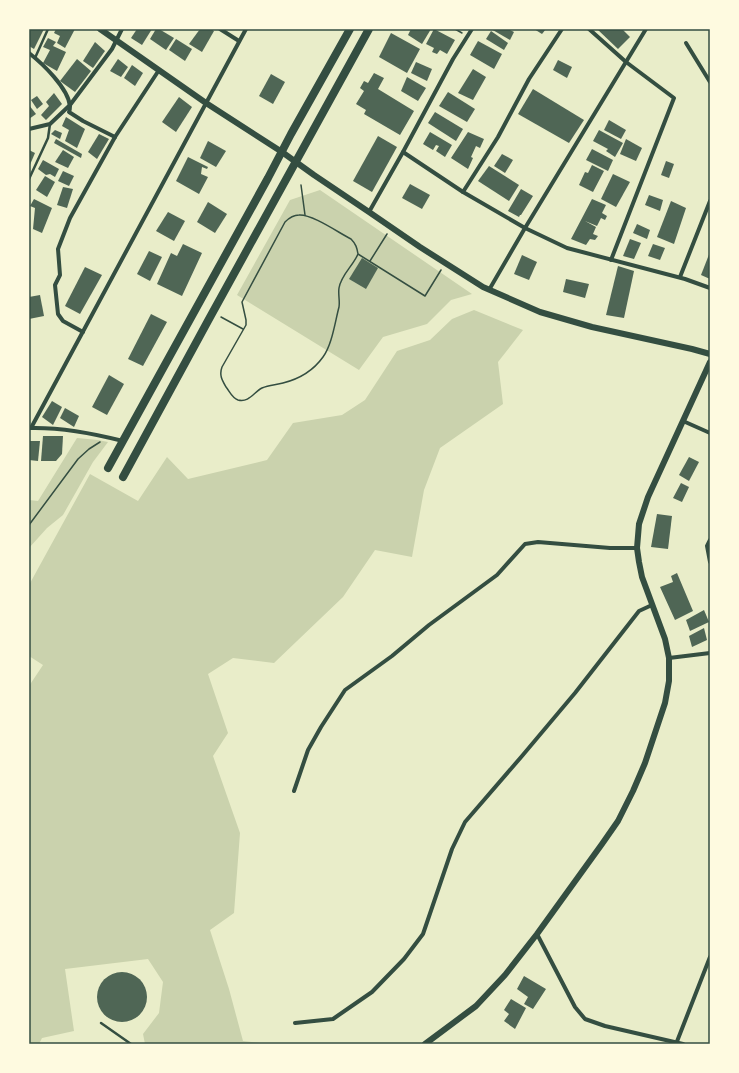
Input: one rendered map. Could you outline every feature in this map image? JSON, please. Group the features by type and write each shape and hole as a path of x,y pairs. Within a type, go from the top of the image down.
{"highway":[{"path":"108,468 350,29"},
{"path":"123,477 205,325 369,29"}],"street":[{"path":"100,29 206,104 282,152 427,251 483,287 540,312 577,323 710,354"},
{"path":"29,129 50,124 70,105 112,49 122,29"},
{"path":"220,29 239,41"},
{"path":"123,441 84,432 30,428 246,29"},
{"path":"369,212 453,59 472,29"},
{"path":"463,192 498,137 530,79 562,29"},
{"path":"589,29 626,62 674,98 611,260"},
{"path":"489,290 646,29"},
{"path":"686,43 710,82"},
{"path":"29,53 56,78 66,93 70,105 69,112 72,115 83,122 115,137"},
{"path":"83,332 63,321 58,314 55,285 60,275 58,249 70,218 115,137 159,70"},
{"path":"403,152 463,192 525,228 567,248 680,277 710,288"},
{"path":"680,277 710,201"},
{"path":"425,1044 476,1006 505,975 537,934 618,820 645,763 665,703 669,681 669,658 665,639 642,577 637,548 639,524 648,497 710,362"},
{"path":"683,421 710,433"},
{"path":"710,540 707,546 710,562"},
{"path":"294,791 308,750 345,690 392,656 429,625 497,575 525,544 538,542 610,548 637,548"},
{"path":"295,1023 333,1018 372,992 404,959 423,934 452,849 466,822 570,698 639,611 652,605"},
{"path":"669,658 710,653"},
{"path":"537,934 572,1001 584,1019 605,1026 684,1044"},
{"path":"676,1043 710,957"}],"lane":[{"path":"35,58 48,29"},
{"path":"29,179 48,138 50,124"},
{"path":"101,1023 131,1044"}],"path":[{"path":"301,185 305,215"},
{"path":"305,215 351,239 356,244 358,254 338,290 340,302 329,347 317,365 299,378 282,384 263,388 257,391 252,397 245,400 239,400 233,397 221,378 220,372 246,325 242,302 285,222 290,217 305,215"},
{"path":"370,261 388,232"},
{"path":"358,254 425,296 443,268"},
{"path":"221,316 243,330"},
{"path":"29,525 78,459 89,449 109,437"}],"green space":[{"path":"320,190 472,294 451,300 427,324 383,337 359,370 237,295 290,200"},
{"path":"474,310 523,330 498,362 503,404 440,448 424,490 412,557 375,550 343,597 274,663 233,658 208,674 228,733 213,756 240,833 234,913 210,930 229,989 243,1041 269,1044 145,1044 143,1034 159,1013 163,982 148,959 65,969 74,1031 42,1038 39,1044 29,1044 29,686 43,665 29,656 29,585 90,474 138,501 167,457 188,479 267,460 293,423 342,415 365,400 397,351 430,340 452,319"},
{"path":"77,438 108,442 93,462 63,515 47,528 29,548 29,500 38,501"}],"building":[{"path":"29,29 44,29 34,49 29,46"},
{"path":"56,29 75,29 65,48 57,43 60,36 54,33"},
{"path":"137,29 152,29 142,45 131,38"},
{"path":"156,29 159,29 174,38 166,50 150,39"},
{"path":"200,29 211,29 214,31 202,52 189,44"},
{"path":"411,29 431,29 422,44 408,35"},
{"path":"434,29 455,40 447,54 440,50 437,54 432,52 434,48 426,44"},
{"path":"491,29 508,29 514,32 510,40"},
{"path":"534,29 546,29 542,34"},
{"path":"597,29 622,29 630,37 618,49"},
{"path":"491,31 508,43 504,50 486,39"},
{"path":"391,33 420,49 407,73 379,57"},
{"path":"48,38 56,42 53,46 66,52 57,71 43,63 50,50 43,47"},
{"path":"176,39 192,49 185,61 169,50"},
{"path":"478,41 502,54 494,69 470,55"},
{"path":"95,42 105,51 93,68 83,61"},
{"path":"77,59 91,71 75,92 60,81"},
{"path":"118,59 128,67 121,77 110,71"},
{"path":"558,60 572,67 567,78 553,70"},
{"path":"416,62 432,69 427,81 411,73"},
{"path":"132,65 143,73 135,86 124,78"},
{"path":"473,69 486,77 473,100 458,93"},
{"path":"374,73 384,78 378,89 414,111 400,135 364,114 366,110 356,104 364,91 360,88 364,81 368,83"},
{"path":"271,74 285,82 273,104 259,96"},
{"path":"407,77 426,88 418,101 401,91"},
{"path":"533,89 584,120 569,143 518,114"},
{"path":"448,92 475,109 467,122 439,106"},
{"path":"54,93 62,104 46,120 41,115 49,106 46,102"},
{"path":"37,96 43,104 37,109 31,100"},
{"path":"179,97 192,107 176,132 162,122"},
{"path":"29,105 36,114 29,119"},
{"path":"435,112 463,129 456,141 428,123"},
{"path":"66,117 85,129 77,148 65,141 69,130 62,126"},
{"path":"609,120 626,130 621,139 604,130"},
{"path":"55,130 62,133 60,139 51,134"},
{"path":"599,130 623,143 615,157 606,151 608,149 593,141"},
{"path":"430,132 452,145 445,157 436,151 439,146 436,145 433,150 423,144"},
{"path":"468,132 484,139 480,148 476,146 468,169 451,158"},
{"path":"99,134 109,139 97,159 88,152"},
{"path":"378,136 397,147 372,192 353,181"},
{"path":"56,139 82,154 81,158 54,143"},
{"path":"626,139 642,148 636,161 620,154"},
{"path":"208,141 226,151 216,167 200,158"},
{"path":"592,149 613,160 608,171 586,160"},
{"path":"29,150 35,153 29,167"},
{"path":"63,150 74,157 68,168 55,162"},
{"path":"502,154 513,160 505,173 494,166"},
{"path":"188,157 208,167 207,169 202,167 201,174 208,177 199,194 176,181"},
{"path":"43,160 59,169 55,177 50,174 46,175 38,169"},
{"path":"666,161 674,164 669,178 661,175"},
{"path":"592,165 604,171 593,192 579,185 585,172 588,173"},
{"path":"489,166 519,185 509,201 478,181"},
{"path":"63,171 74,176 69,186 58,181"},
{"path":"613,174 630,182 616,207 601,199"},
{"path":"45,176 55,182 47,197 36,190"},
{"path":"410,184 430,195 422,209 402,198"},
{"path":"63,187 73,189 67,208 57,205"},
{"path":"521,189 533,196 519,217 508,211"},
{"path":"649,195 663,200 660,211 645,205"},
{"path":"34,199 52,208 42,233 33,229 35,208 30,206"},
{"path":"592,199 606,205 602,213 607,216 605,220 601,218 597,226 585,221 596,227 593,234 598,236 595,240 590,239 586,245 571,239"},
{"path":"671,201 686,208 674,244 657,237"},
{"path":"208,202 227,214 215,233 197,222"},
{"path":"168,212 185,221 174,241 156,231"},
{"path":"637,224 650,230 647,239 633,233"},
{"path":"630,239 641,243 634,259 623,256"},
{"path":"183,244 202,253 182,296 157,284 171,253 177,256"},
{"path":"653,244 665,248 660,260 648,256"},
{"path":"149,251 162,257 150,281 137,274"},
{"path":"710,252 710,279 701,275"},
{"path":"522,255 537,262 529,280 514,274"},
{"path":"362,258 378,268 366,289 349,279"},
{"path":"618,266 634,271 624,318 606,315"},
{"path":"85,267 102,275 80,314 65,306"},
{"path":"566,279 589,284 585,298 563,292"},
{"path":"40,295 44,316 29,319 29,297"},
{"path":"151,314 167,322 143,366 128,359"},
{"path":"109,375 124,384 107,415 92,407"},
{"path":"52,401 62,407 53,425 42,417"},
{"path":"65,408 79,416 74,427 60,418"},
{"path":"43,436 63,436 62,454 56,461 41,461"},
{"path":"29,441 40,441 38,461 29,460"},
{"path":"689,457 699,462 689,481 679,475"},
{"path":"681,483 689,487 682,502 673,498"},
{"path":"657,514 672,516 668,549 651,547"},
{"path":"677,573 693,611 675,620 660,587 673,582 671,576"},
{"path":"704,610 709,622 690,631 686,620"},
{"path":"704,628 707,640 692,647 689,636"},
{"path":"122,972 136,976 143,983 147,997 143,1011 136,1018 122,1022 108,1018 101,1011 97,997 101,983 108,976"},
{"path":"524,976 546,989 533,1009 524,1004 528,997 517,989"},
{"path":"511,999 526,1008 515,1029 504,1021 509,1014 504,1010"}]}
